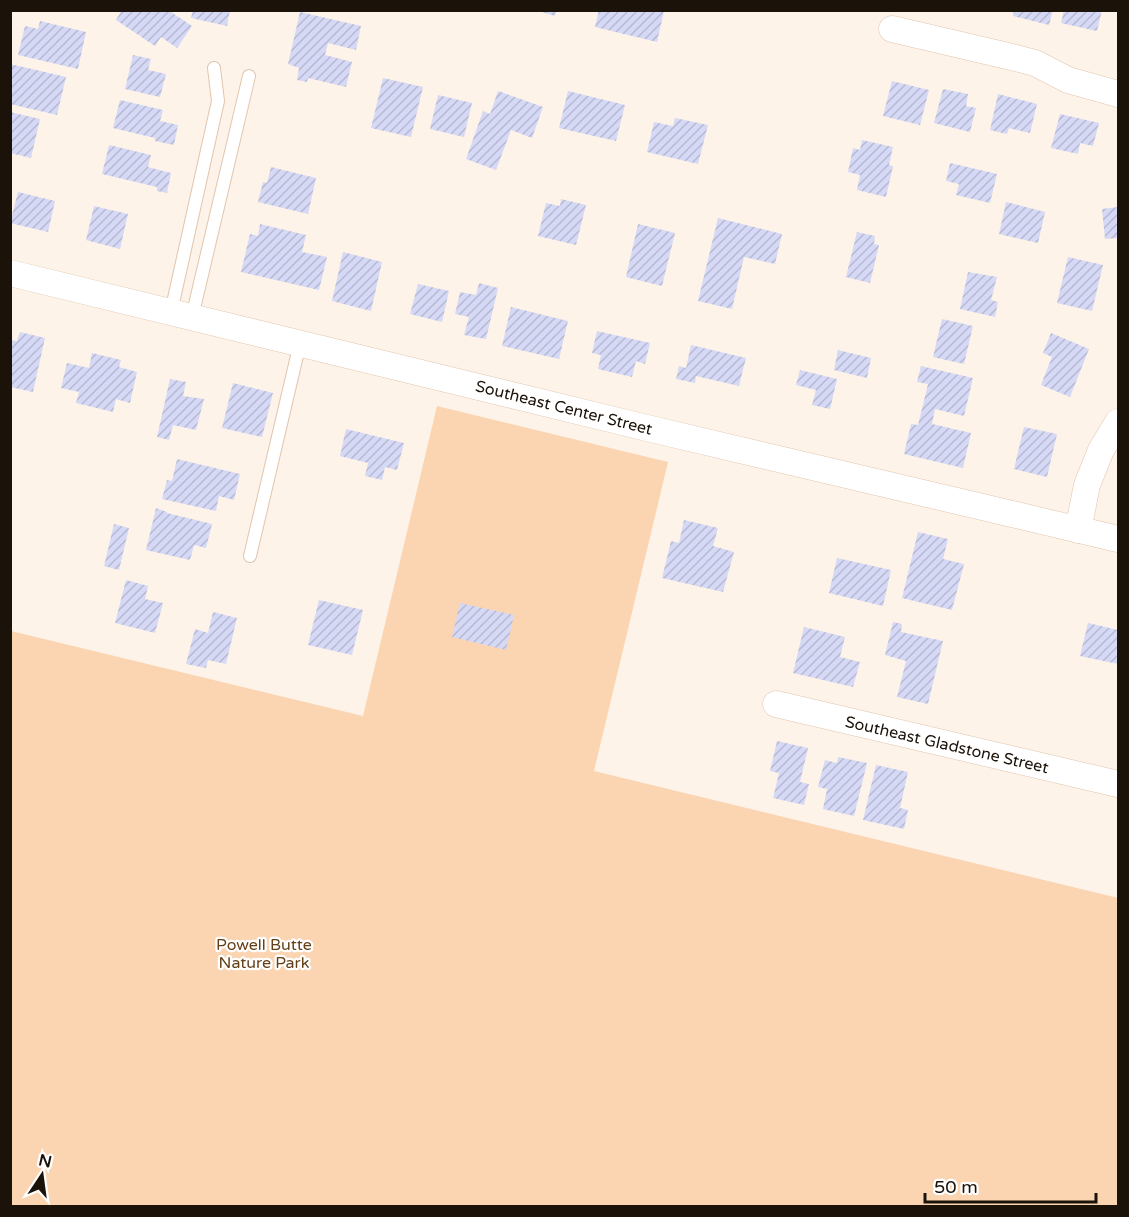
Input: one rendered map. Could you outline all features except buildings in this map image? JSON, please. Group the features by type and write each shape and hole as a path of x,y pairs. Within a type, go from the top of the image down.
{"street":[{"path":"892,28 1035,63 1068,80 1119,94"},
{"name":"Southeast Center Street","path":"10,273 648,428 1119,539"},
{"path":"1078,530 1087,485 1101,450 1119,422"},
{"name":"Southeast Gladstone Street","path":"776,704 1119,784"}],"lane":[{"path":"182,314 218,101 214,68"},
{"path":"182,314 249,76"},
{"path":"250,556 300,343"}],"green space":[{"name":"Powell Butte Nature Park","path":"437,406 668,462 594,771 1118,898 1118,1206 11,1206 11,631 363,716"}]}
